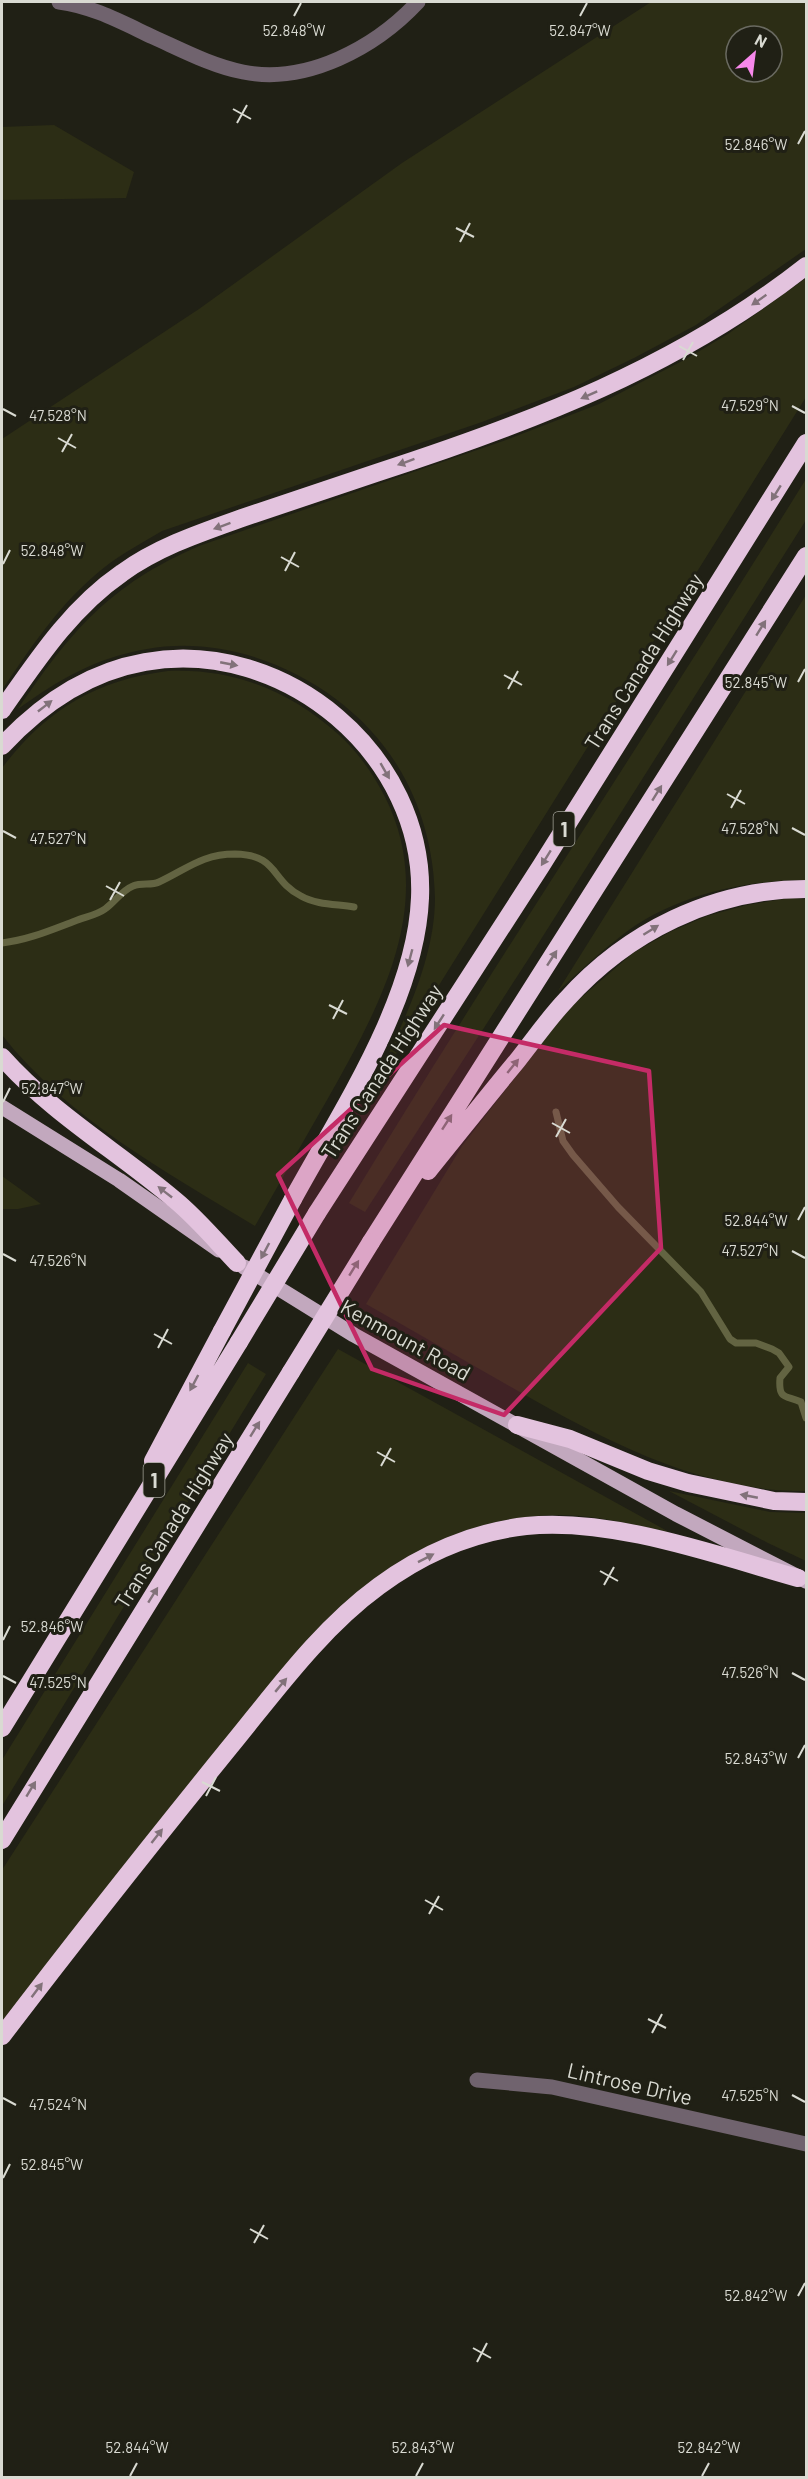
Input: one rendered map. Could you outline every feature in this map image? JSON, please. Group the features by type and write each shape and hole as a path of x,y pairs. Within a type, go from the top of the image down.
{"highway":[{"path":"2,710 49,644 82,606 121,573 150,555 215,528 449,448 552,411 604,389 712,332 807,266"},
{"name":"Trans Canada Highway","path":"2,1728 316,1213 541,866 807,443"},
{"name":"Trans Canada Highway","path":"2,1840 370,1242 807,556"},
{"path":"2,746 44,706 69,689 91,678 145,662 190,659 239,666 286,683 335,715 358,735 378,759 400,799 412,831 420,885 418,924 405,973 385,1027 69,1619"},
{"path":"370,1242 566,1000 623,948 654,927 687,912 764,892 807,889"},
{"path":"2,1057 38,1095 58,1112 117,1154 177,1202 237,1263"},
{"path":"517,1425 570,1438 648,1471 688,1483 774,1501 807,1502"},
{"path":"2,2036 177,1812 305,1656 353,1607 381,1584 409,1566 473,1537 514,1528 562,1524 615,1530 802,1580"}],"main road":[{"name":"Kenmount Road","path":"2,1107 119,1180 237,1263 354,1335 676,1514 802,1580"}],"street":[{"path":"59,2 100,13 219,65 243,72 268,74 301,71 346,55 370,41 418,2"},
{"name":"Lintrose Drive","path":"477,2080 552,2087 807,2144"}],"highlighted area":[{"path":"444,1025 649,1071 661,1248 504,1415 372,1369 278,1175"}],"green space":[{"path":"651,2 806,2 806,249 696,325 574,387 482,422 162,531 110,563 80,589 44,630 2,690 2,439 199,309 402,163"},
{"path":"54,125 134,172 126,198 2,200 2,127"},
{"path":"806,278 806,397 363,1107 399,1032 420,979 433,925 435,898 432,863 420,812 406,780 376,736 350,711 321,689 289,671 254,657 219,649 183,646 147,649 94,664 64,679 18,709 56,656 95,613 116,594 168,561 199,546 506,440 599,404 686,359 728,334"},
{"path":"806,479 806,520 531,955 365,1212 349,1203 462,1021"},
{"path":"806,595 806,880 733,887 662,910 621,936 558,991"},
{"path":"168,671 192,671 238,678 280,694 320,719 352,747 364,762 384,795 400,835 406,875 404,914 396,952 383,990 347,1064 255,1226 153,1164 87,1118 28,1065 2,1035 2,768 36,730 74,701 118,682"},
{"path":"790,898 806,899 806,1491 764,1489 724,1482 645,1456 569,1419 366,1304 462,1146 569,1008 633,953 670,932 707,916 747,905"},
{"path":"2,1176 41,1204 18,1209 2,1209"},
{"path":"338,1349 669,1532 588,1517 560,1515 526,1517 460,1532 429,1545 372,1580 321,1626 2,2025 2,1870"},
{"path":"248,1363 266,1374 2,1806 2,1760"},
{"path":"669,1491 770,1512 806,1513 806,1561 768,1543"}],"waterway":[{"path":"2,943 30,937 95,914 105,909 133,886 156,883 204,859 223,855 249,855 260,859 273,869 291,890 301,896 320,903 354,907"},
{"path":"556,1112 563,1141 573,1155 618,1207 701,1292 730,1339 736,1343 756,1343 779,1353 789,1367 780,1378 780,1390 784,1396 801,1402 806,1418"}]}
